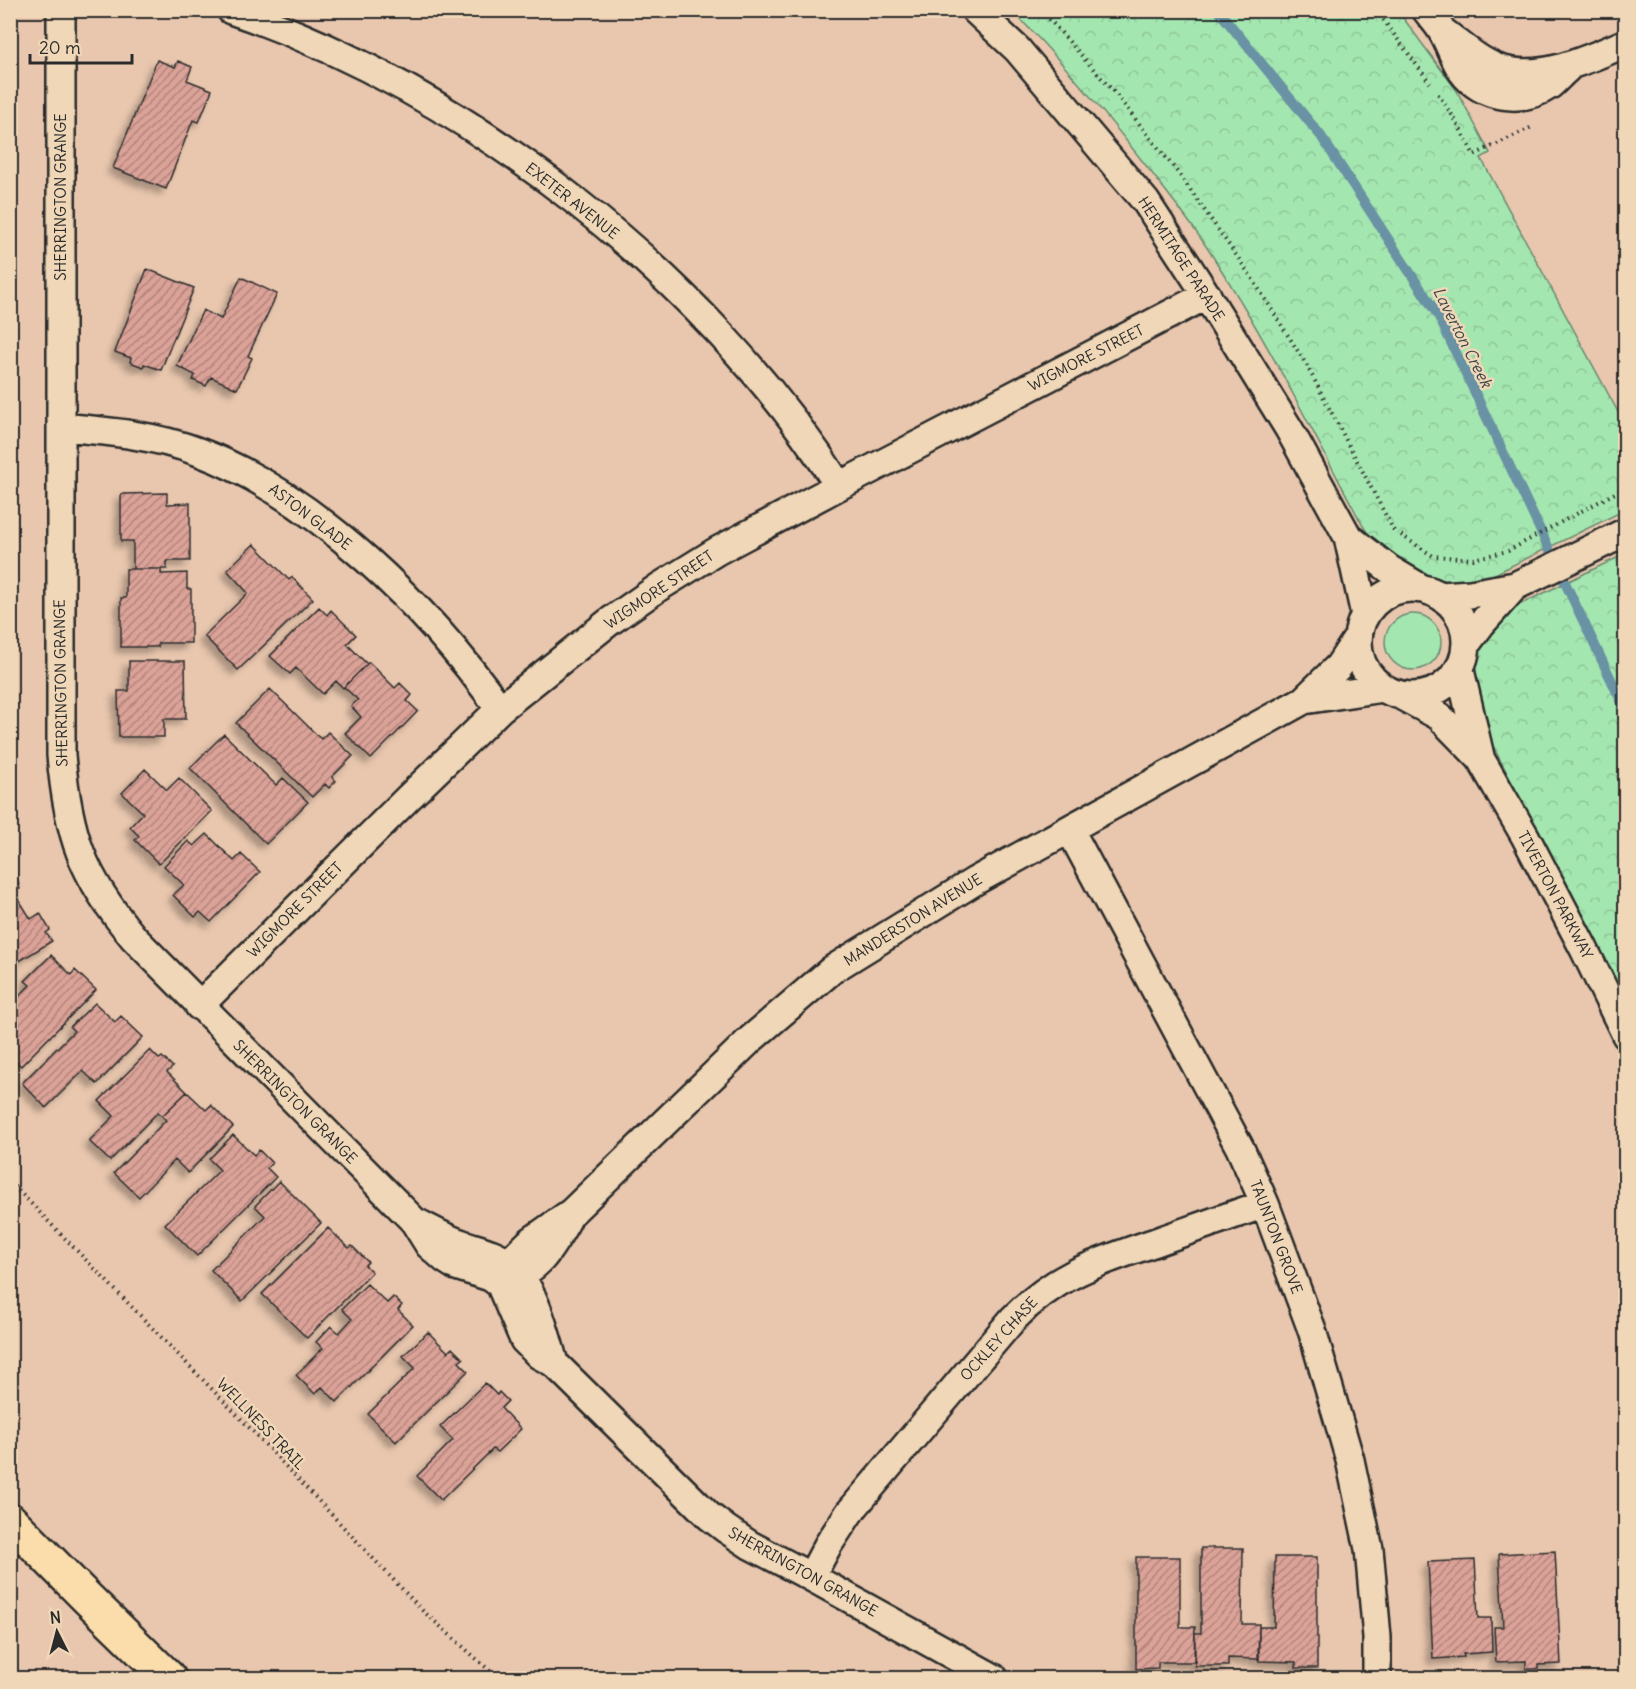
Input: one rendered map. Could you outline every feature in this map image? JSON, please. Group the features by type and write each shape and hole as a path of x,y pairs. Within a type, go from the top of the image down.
{"highway":[{"path":"10,1520 169,1678"}],"street":[{"name":"SHERRINGTON GRANGE","path":"61,10 61,755 68,812 75,842 85,866 115,915 134,938 414,1221 429,1245 456,1266 489,1277 510,1274 508,1300 514,1321 524,1340 539,1355 554,1363 709,1516 750,1545 994,1678"},
{"name":"EXETER AVENUE","path":"231,10 290,32 379,75 430,103 486,137 589,213 680,292 742,357 800,427 839,486"},
{"name":"HERMITAGE PARADE","path":"975,10 1017,49 1146,202 1207,296 1289,429 1348,537 1361,626"},
{"path":"1434,21 1484,61 1499,69 1513,72 1568,68 1626,43"},
{"name":"WIGMORE STREET","path":"199,1006 500,709 609,622 659,587 717,552 839,486 1207,296"},
{"name":"ASTON GLADE","path":"61,427 133,435 163,441 216,459 270,486 350,546 391,584 432,624 478,678 500,709"},
{"path":"1431,592 1455,609 1464,625 1467,644 1466,657 1460,670 1449,683 1435,692 1419,696 1392,692 1371,678 1363,665 1359,651 1361,626 1375,603 1388,593 1404,588 1470,594 1515,586 1626,532"},
{"name":"HERMITAGE PARADE","path":"1348,537 1389,569 1431,592"},
{"path":"1467,644 1482,623 1515,586"},
{"name":"MANDERSTON AVENUE","path":"510,1274 545,1256 572,1212 751,1039 834,969 975,881 1304,700 1338,666 1361,626"},
{"name":"TIVERTON PARKWAY","path":"1460,670 1480,758 1573,929 1626,1035"},
{"name":"MANDERSTON AVENUE","path":"1304,700 1392,692"},
{"name":"TIVERTON PARKWAY","path":"1392,692 1439,716 1480,758"},
{"name":"TAUNTON GROVE","path":"1070,830 1234,1138 1265,1204 1312,1330 1350,1460 1369,1549 1377,1637 1377,1678"},
{"name":"OCKLEY CHASE","path":"811,1577 849,1513 1032,1299 1068,1276 1095,1263 1265,1204"}],"path":[{"path":"1041,10 1113,92 1172,165 1250,275 1306,364 1393,531 1433,556 1473,559 1508,551 1626,487"},
{"name":"WELLNESS TRAIL","path":"10,1182 242,1420 422,1610 498,1678"}],"green space":[{"path":"1012,11 1398,11 1457,91 1490,153 1481,158 1625,425 1625,510 1493,575 1462,581 1431,580 1376,546 1255,325 1207,247 1094,101"},
{"path":"1625,554 1625,1000 1482,725 1473,670 1476,655 1483,640 1504,615 1519,605"},
{"path":"1413,614 1424,616 1433,622 1439,631 1441,642 1439,653 1433,662 1424,668 1413,670 1402,668 1393,662 1387,653 1385,642 1387,631 1393,622 1402,616"}],"building":[{"path":"157,60 175,67 178,61 192,67 187,80 212,90 199,122 193,120 166,189 113,168"},
{"path":"147,269 194,288 161,370 130,362 131,358 115,352"},
{"path":"241,277 277,294 248,356 252,358 237,389 211,377 206,386 193,380 195,375 177,366 203,310 221,319"},
{"path":"167,493 167,504 190,503 190,561 167,561 167,569 133,569 133,541 121,541 121,494"},
{"path":"254,544 289,580 292,577 313,599 238,670 204,636 248,593 227,570"},
{"path":"126,569 161,569 161,574 187,573 187,589 191,589 191,643 158,643 158,647 121,647 121,598 126,598"},
{"path":"319,607 327,615 331,610 356,635 347,644 367,664 343,688 336,681 323,694 296,668 290,674 270,656"},
{"path":"129,661 185,661 186,719 164,719 164,737 119,737 118,691 129,691"},
{"path":"369,662 395,688 400,683 412,695 407,701 418,711 371,759 345,733 361,717 351,706 358,700 344,687"},
{"path":"270,689 321,739 328,732 353,756 332,777 336,781 329,788 325,784 312,797 236,723"},
{"path":"224,734 276,785 283,778 308,802 266,844 190,768"},
{"path":"145,769 167,790 179,778 212,811 159,864 135,840 139,836 130,827 143,813 122,793"},
{"path":"207,834 234,861 241,854 260,872 211,922 200,912 195,917 173,895 184,885 164,866 188,841 194,846"},
{"path":"13,862 20,889 10,892 10,863"},
{"path":"16,895 31,919 40,913 50,930 46,933 52,941 10,967 10,899"},
{"path":"51,955 71,975 75,970 96,990 21,1066 10,1056 10,1005 30,985 25,981"},
{"path":"95,1003 115,1022 121,1016 143,1037 97,1084 83,1071 46,1108 22,1083 74,1031 70,1027"},
{"path":"150,1050 159,1059 162,1057 173,1067 167,1072 187,1092 162,1116 158,1112 110,1161 89,1141 114,1116 99,1101"},
{"path":"187,1092 206,1110 211,1105 233,1127 188,1173 175,1160 139,1197 114,1173 166,1120 162,1116"},
{"path":"233,1135 254,1155 259,1150 272,1163 267,1168 276,1177 197,1256 165,1224 220,1170 209,1159"},
{"path":"279,1181 321,1223 242,1301 211,1270 265,1216 255,1206"},
{"path":"328,1228 349,1248 352,1246 368,1262 365,1265 372,1272 307,1338 262,1294"},
{"path":"367,1284 387,1303 393,1297 402,1305 398,1310 413,1325 337,1402 322,1387 315,1394 296,1375 323,1348 316,1342 331,1326 339,1333 352,1319 342,1309"},
{"path":"428,1332 448,1352 452,1348 463,1359 459,1362 468,1371 396,1442 368,1414 415,1368 403,1356"},
{"path":"485,1383 497,1395 499,1392 508,1401 501,1408 521,1429 497,1452 493,1449 441,1500 417,1476 453,1440 440,1427"},
{"path":"1201,1548 1243,1548 1242,1624 1259,1624 1258,1659 1228,1658 1228,1666 1195,1666 1195,1633 1201,1633"},
{"path":"1555,1551 1561,1664 1538,1665 1538,1669 1526,1669 1526,1661 1496,1662 1494,1627 1503,1627 1499,1554"},
{"path":"1136,1557 1180,1557 1180,1627 1195,1627 1194,1662 1158,1662 1158,1668 1136,1669"},
{"path":"1275,1557 1317,1557 1317,1668 1296,1668 1296,1662 1259,1661 1259,1627 1274,1627"},
{"path":"1475,1560 1478,1618 1491,1618 1492,1652 1433,1659 1428,1562"}],"waterway":[{"name":"Laverton Creek","path":"1218,10 1321,136 1439,317 1626,711"}]}
